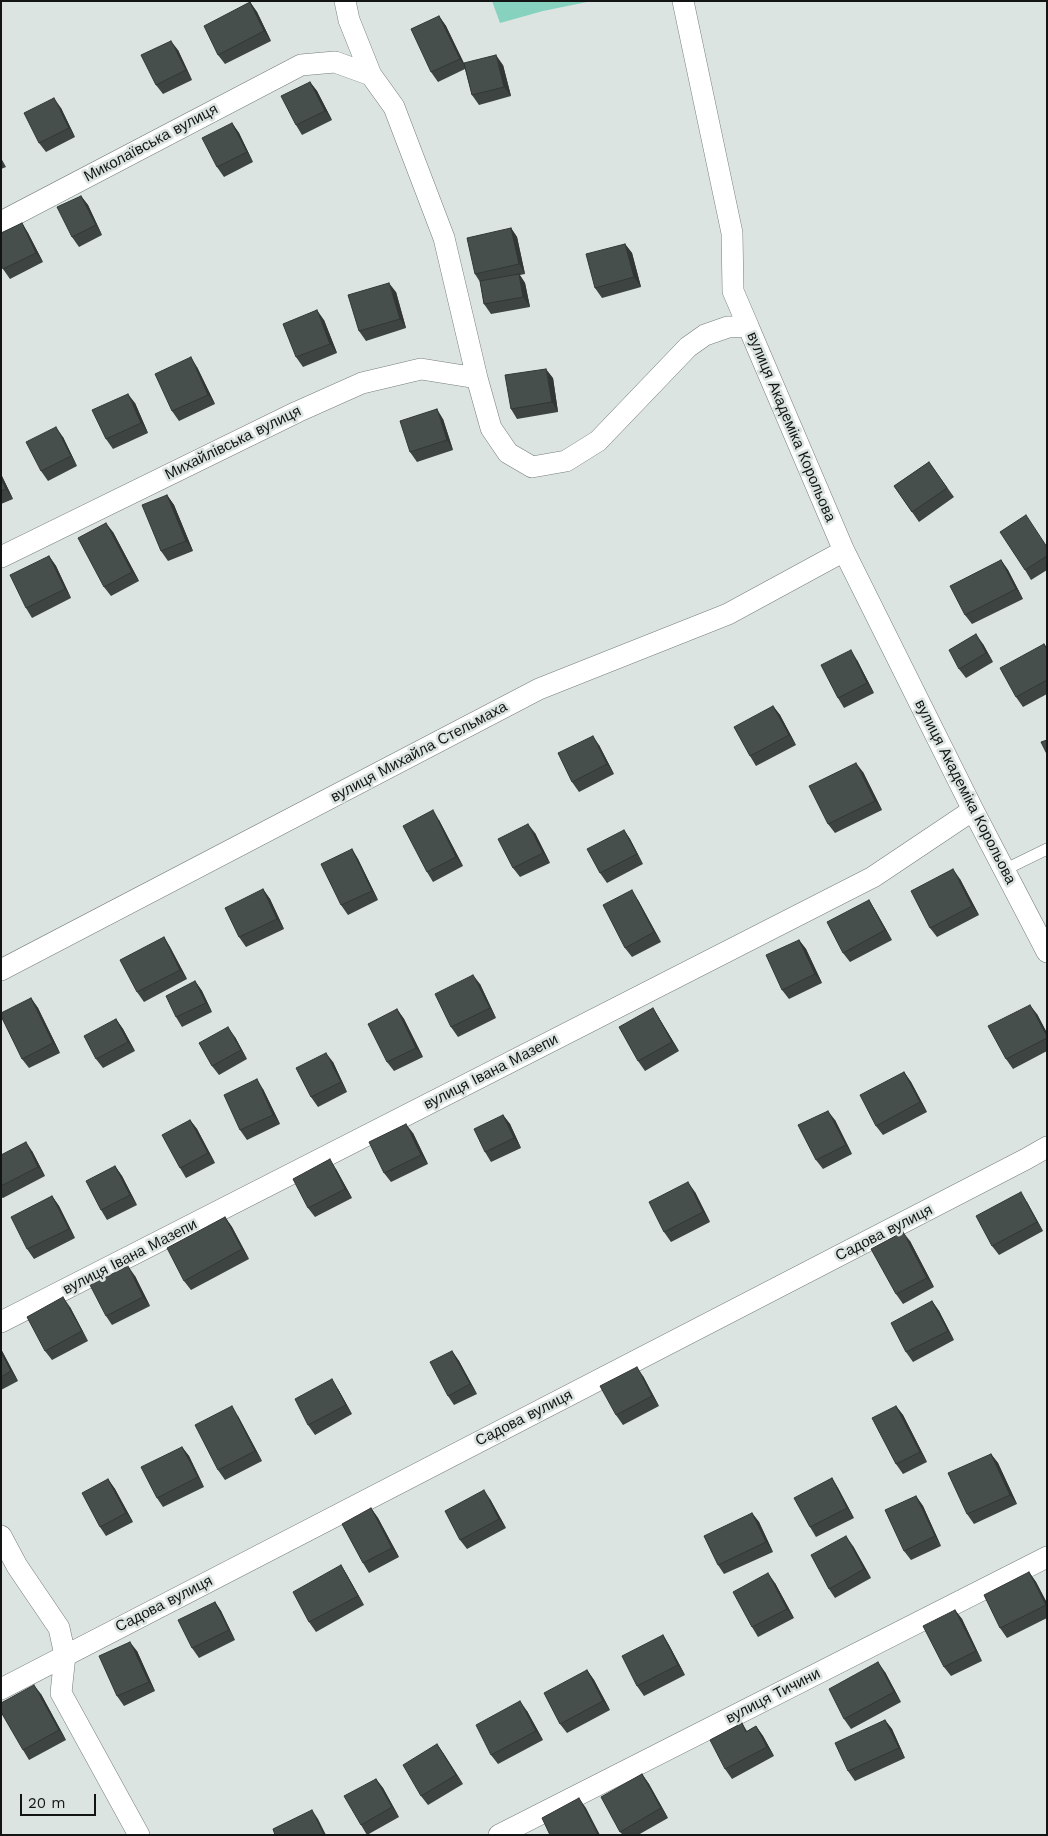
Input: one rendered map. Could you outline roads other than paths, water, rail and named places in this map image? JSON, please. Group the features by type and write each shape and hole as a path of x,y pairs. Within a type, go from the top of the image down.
{"street":[{"name":"вулиця Академіка Корольова","path":"345,1 349,20 371,75 394,107 444,238 477,378 491,428 508,453 532,468 566,461 598,441 688,347 705,336 728,327 748,326 844,551 973,810 1047,952"},
{"path":"683,1 732,233 734,291 748,326"},
{"name":"Миколаївська вулиця","path":"1,222 301,64 335,62 371,75"},
{"name":"Михайлівська вулиця","path":"1,558 297,412 362,383 420,370 477,378"},
{"name":"вулиця Михайла Стельмаха","path":"1,970 539,689 728,614 844,551"},
{"name":"вулиця Івана Мазепи","path":"1,1322 873,877 973,810"},
{"name":"Садова вулиця","path":"1,1689 1026,1160 1047,1147"},
{"path":"1,1536 17,1566 59,1628 65,1655 61,1693 139,1835"},
{"name":"вулиця Тичини","path":"500,1835 1047,1557"}],"lane":[{"path":"1004,870 1047,850"}]}
